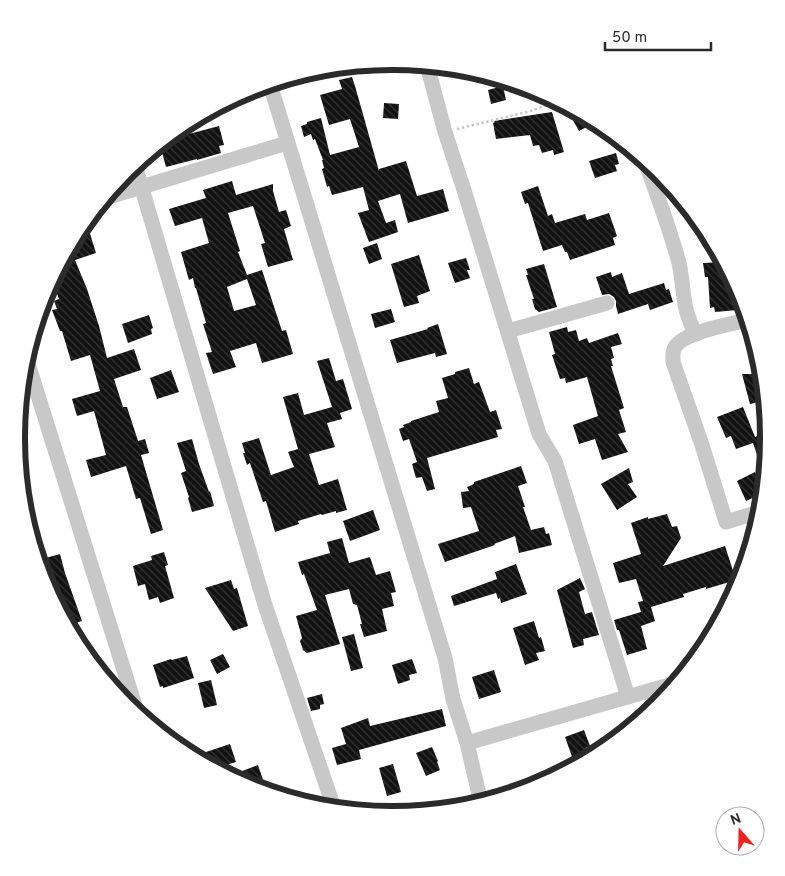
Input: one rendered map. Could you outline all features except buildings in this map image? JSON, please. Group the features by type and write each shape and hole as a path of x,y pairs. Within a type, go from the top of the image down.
{"street":[{"path":"429,73 445,132 539,434 555,461 628,697"},
{"path":"272,91 445,658 453,699 467,743 479,795"},
{"path":"118,194 287,143"},
{"path":"138,173 265,605 331,800"},
{"path":"650,176 679,265 684,305 689,322 696,334"},
{"path":"508,330 607,303"},
{"path":"741,322 696,334 682,340 676,346 673,353 673,362 726,522 752,514"},
{"path":"31,373 132,697"},
{"path":"467,743 662,687"}],"path":[{"path":"445,132 531,111 548,105"}]}
